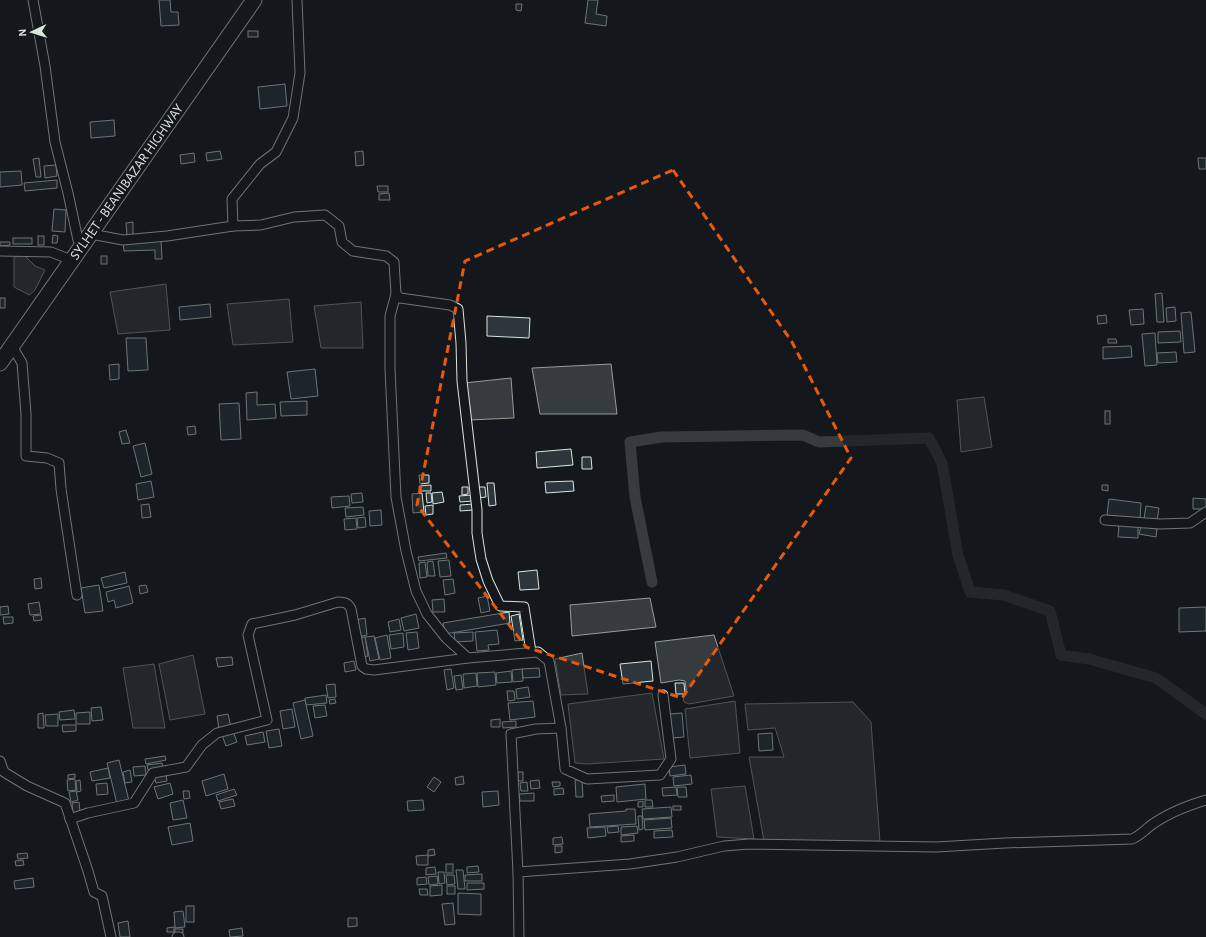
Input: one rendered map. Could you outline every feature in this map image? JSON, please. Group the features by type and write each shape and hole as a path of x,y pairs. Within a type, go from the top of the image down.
{"main road":[{"name":"SYLHET - BEANIBAZAR HIGHWAY","path":"0,363 6,348 78,240 243,0"},
{"name":"SYLHET - BEANIBAZAR HIGHWAY","path":"6,348 91,234 254,0"}],"street":[{"path":"33,0 45,66 55,142 78,240"},
{"path":"233,226 232,198 260,164 276,152 293,118 300,73 297,0"},
{"path":"91,234 123,240 167,236 233,226 261,225 294,217 325,215 338,226 342,242 353,251 386,256 394,262 396,294 390,316 390,369 396,498 406,551 416,591 427,614 446,638 468,658"},
{"path":"0,251 51,252 66,258"},
{"path":"396,294 400,298 450,305 458,310 462,381 477,510 477,533 480,559 488,581 500,606 524,607 531,652"},
{"path":"6,348 22,363 26,414 26,456 47,458 59,463 61,489 77,595"},
{"path":"1105,520 1160,524 1190,523 1206,512"},
{"path":"70,819 88,813 134,803 152,773 186,766 202,745 217,733 267,720 248,635 252,624 295,615 338,602 343,602 349,605 351,609 362,666 366,669 374,670 405,667 468,658 538,652 549,661 561,728 565,769 587,779 660,775 671,759 663,695"},
{"path":"519,937 518,872 511,734 536,729 561,728"},
{"path":"0,761 4,772 27,786 64,803 94,892 102,896 111,937"},
{"path":"518,872 630,864 677,857 724,846 749,844 936,847 1132,839 1140,836 1150,826 1174,811 1206,800"}],"highlighted area":[{"path":"673,170 792,342 851,458 682,698 526,647 417,505 465,261"}],"shaded area":[{"path":"24,255 35,266 45,270 35,290 29,295 14,287 14,257"},
{"path":"166,284 170,330 118,334 110,292"},
{"path":"289,299 293,342 233,345 227,304"},
{"path":"361,302 363,348 321,348 314,306"},
{"path":"611,364 617,414 540,414 532,368"},
{"path":"511,378 514,418 469,420 464,383"},
{"path":"984,397 992,447 961,452 957,400"},
{"path":"650,598 656,627 572,636 570,605"},
{"path":"714,635 734,696 689,704 684,702 683,697 686,695 685,681 679,680 661,683 655,642"},
{"path":"582,653 588,694 561,695 555,659"},
{"path":"193,655 205,714 170,720 159,664"},
{"path":"154,664 165,728 133,728 123,668"},
{"path":"652,693 664,759 587,764 575,763 568,704"},
{"path":"735,701 740,753 690,758 685,709"},
{"path":"853,702 871,722 880,842 764,841 749,757 784,757 775,728 748,730 745,704"},
{"path":"745,786 754,839 717,837 711,789"}],"building":[{"path":"159,0 170,0 171,12 178,12 179,25 161,26"},
{"path":"588,0 598,0 596,14 607,16 606,26 585,23"},
{"path":"516,4 522,4 521,11 516,10"},
{"path":"248,31 258,31 258,37 248,37"},
{"path":"285,84 287,106 260,109 258,87"},
{"path":"114,120 115,136 91,138 90,122"},
{"path":"220,151 222,159 207,161 206,153"},
{"path":"363,151 364,165 356,166 355,152"},
{"path":"194,153 195,162 181,164 180,155"},
{"path":"39,158 41,177 36,177 33,159"},
{"path":"1198,158 1206,158 1206,169 1199,169"},
{"path":"56,165 57,176 45,178 44,166"},
{"path":"21,171 22,185 0,187 0,172"},
{"path":"57,180 57,188 25,191 24,183"},
{"path":"377,186 388,186 388,192 378,192"},
{"path":"389,193 390,200 379,200 379,194"},
{"path":"54,209 66,210 65,232 52,231"},
{"path":"133,222 133,236 127,236 126,223"},
{"path":"53,235 58,236 57,243 52,243"},
{"path":"38,236 44,236 44,245 38,245"},
{"path":"13,238 32,238 32,244 13,244"},
{"path":"161,240 162,259 155,259 155,250 124,251 123,242"},
{"path":"0,242 10,242 10,245 0,246"},
{"path":"101,256 107,256 107,264 101,264"},
{"path":"1162,293 1164,322 1157,322 1155,294"},
{"path":"0,298 5,298 5,308 0,308"},
{"path":"210,304 211,317 180,320 179,307"},
{"path":"1175,307 1176,321 1167,322 1166,308"},
{"path":"1143,309 1144,324 1131,325 1129,310"},
{"path":"1191,312 1195,352 1184,353 1181,313"},
{"path":"1106,315 1107,323 1098,324 1097,316"},
{"path":"487,316 530,318 529,338 487,336"},
{"path":"1180,331 1181,342 1158,343 1158,332"},
{"path":"1155,333 1157,365 1145,366 1142,334"},
{"path":"126,338 146,338 148,370 128,371"},
{"path":"1108,339 1116,339 1117,343 1108,343"},
{"path":"1131,346 1132,357 1103,359 1103,347"},
{"path":"1176,352 1177,362 1158,363 1157,353"},
{"path":"119,364 119,379 110,380 109,365"},
{"path":"315,369 318,396 291,399 287,372"},
{"path":"257,392 257,405 275,404 276,418 247,420 246,393"},
{"path":"307,401 307,415 281,416 280,402"},
{"path":"239,403 241,439 221,440 219,404"},
{"path":"1105,411 1110,411 1110,424 1105,424"},
{"path":"195,426 196,434 188,435 187,427"},
{"path":"126,430 130,443 122,444 119,432"},
{"path":"145,443 152,474 141,477 133,446"},
{"path":"571,449 573,465 537,468 536,452"},
{"path":"582,457 591,457 592,469 582,469"},
{"path":"419,475 429,475 429,483 420,484"},
{"path":"151,481 154,497 138,500 136,484"},
{"path":"573,481 574,491 546,493 545,482"},
{"path":"487,483 494,483 496,505 489,506"},
{"path":"431,485 431,491 419,491 419,486"},
{"path":"1102,485 1108,485 1108,491 1102,490"},
{"path":"462,487 468,487 468,494 462,495"},
{"path":"477,487 485,487 486,497 478,498"},
{"path":"442,492 444,502 433,504 432,493"},
{"path":"362,493 363,502 352,503 351,494"},
{"path":"422,493 424,512 413,513 412,494"},
{"path":"426,493 431,493 432,502 427,503"},
{"path":"472,495 473,501 460,502 459,496"},
{"path":"349,496 350,506 332,508 331,497"},
{"path":"1193,498 1206,499 1206,509 1193,509"},
{"path":"1109,499 1141,503 1140,519 1107,515"},
{"path":"149,504 151,517 142,518 141,505"},
{"path":"474,504 474,510 460,511 460,505"},
{"path":"433,505 433,514 426,515 425,506"},
{"path":"1146,506 1159,508 1157,521 1144,519"},
{"path":"363,507 364,515 346,517 345,508"},
{"path":"381,510 382,525 370,526 369,511"},
{"path":"365,517 366,527 358,528 357,518"},
{"path":"356,518 357,529 345,530 344,519"},
{"path":"1119,524 1138,525 1138,538 1118,537"},
{"path":"1141,526 1157,529 1156,537 1139,534"},
{"path":"446,553 447,558 419,561 418,557"},
{"path":"449,560 451,576 440,577 438,561"},
{"path":"433,561 435,576 428,576 427,562"},
{"path":"425,562 427,577 420,578 419,563"},
{"path":"537,570 539,589 520,590 518,572"},
{"path":"125,572 127,583 104,588 101,578"},
{"path":"41,578 42,588 35,589 34,579"},
{"path":"453,579 455,593 445,595 443,580"},
{"path":"99,585 103,611 85,613 81,588"},
{"path":"146,585 148,592 140,594 139,586"},
{"path":"129,586 133,603 116,608 114,600 108,602 106,592"},
{"path":"487,596 490,611 481,613 478,598"},
{"path":"444,599 445,612 433,612 432,600"},
{"path":"39,602 41,614 30,615 28,604"},
{"path":"8,606 9,614 0,615 0,607"},
{"path":"1206,607 1206,631 1179,632 1179,608"},
{"path":"509,612 510,623 445,634 443,623"},
{"path":"416,614 419,628 404,631 401,618"},
{"path":"519,614 523,640 515,641 511,616"},
{"path":"41,615 42,620 34,621 33,616"},
{"path":"3,617 13,617 13,623 4,624"},
{"path":"365,618 367,635 358,637 356,620"},
{"path":"399,619 401,630 390,632 388,622"},
{"path":"497,630 499,644 488,645 489,650 477,651 475,632"},
{"path":"417,632 419,648 408,650 406,633"},
{"path":"473,632 473,641 455,642 454,633"},
{"path":"403,633 404,647 391,649 389,635"},
{"path":"387,635 391,658 380,660 375,638"},
{"path":"374,636 379,659 370,661 365,637"},
{"path":"365,637 368,656 362,657 359,638"},
{"path":"232,657 233,665 218,667 216,658"},
{"path":"354,661 356,670 345,672 344,663"},
{"path":"651,661 653,681 623,684 620,664"},
{"path":"539,668 540,677 523,678 522,669"},
{"path":"451,669 454,688 447,690 444,670"},
{"path":"522,669 523,681 513,682 512,670"},
{"path":"511,671 512,682 497,683 496,673"},
{"path":"495,672 496,685 478,687 477,673"},
{"path":"476,673 477,686 464,688 463,674"},
{"path":"461,675 463,689 456,690 454,676"},
{"path":"675,683 684,683 685,694 676,694"},
{"path":"335,684 336,697 328,698 326,685"},
{"path":"528,687 530,697 517,699 516,689"},
{"path":"507,691 514,691 515,700 508,701"},
{"path":"326,695 327,703 306,705 305,698"},
{"path":"335,699 336,703 330,704 329,700"},
{"path":"305,700 313,736 301,739 293,703"},
{"path":"533,701 535,717 510,720 508,703"},
{"path":"325,705 327,716 315,718 313,706"},
{"path":"101,707 103,720 92,721 91,708"},
{"path":"292,709 295,727 283,729 280,711"},
{"path":"74,710 75,719 60,720 59,712"},
{"path":"90,712 90,724 76,724 76,713"},
{"path":"43,713 44,728 38,728 38,714"},
{"path":"682,713 684,737 672,738 670,714"},
{"path":"58,714 58,726 46,726 45,715"},
{"path":"228,714 231,727 219,729 217,716"},
{"path":"500,719 500,727 491,727 491,720"},
{"path":"516,721 516,727 503,728 502,722"},
{"path":"62,725 76,725 76,731 63,732"},
{"path":"279,729 282,746 269,748 266,731"},
{"path":"233,731 237,742 226,746 222,735"},
{"path":"263,732 265,742 247,745 245,736"},
{"path":"772,733 773,750 759,751 758,734"},
{"path":"165,756 166,760 146,764 145,759"},
{"path":"119,760 129,801 117,804 107,763"},
{"path":"162,763 163,768 148,770 147,765"},
{"path":"685,765 686,774 670,776 669,767"},
{"path":"145,766 146,775 134,776 133,767"},
{"path":"108,768 110,778 92,781 90,772"},
{"path":"130,770 132,782 125,783 123,772"},
{"path":"518,772 523,772 523,781 518,781"},
{"path":"75,774 75,778 68,779 68,775"},
{"path":"166,774 167,781 156,783 154,776"},
{"path":"224,774 228,789 206,796 202,781"},
{"path":"691,775 692,784 674,786 673,777"},
{"path":"463,776 464,784 456,785 455,778"},
{"path":"434,777 441,782 434,792 427,787"},
{"path":"75,779 76,790 68,791 67,780"},
{"path":"80,780 81,791 77,792 76,781"},
{"path":"539,780 540,788 531,789 530,781"},
{"path":"575,780 582,780 583,797 576,797"},
{"path":"527,782 528,791 521,791 520,783"},
{"path":"552,782 560,782 560,786 553,787"},
{"path":"107,783 108,794 97,795 96,784"},
{"path":"170,783 173,794 158,799 154,787"},
{"path":"645,784 646,799 617,802 616,787"},
{"path":"676,787 677,795 663,796 662,788"},
{"path":"677,787 686,787 687,797 678,797"},
{"path":"563,788 564,794 554,795 554,789"},
{"path":"234,789 237,795 218,801 216,795"},
{"path":"76,791 78,800 71,802 69,792"},
{"path":"183,791 189,791 190,798 184,799"},
{"path":"498,791 499,805 483,807 482,792"},
{"path":"534,793 534,801 520,801 519,794"},
{"path":"614,795 614,801 602,802 601,796"},
{"path":"233,799 235,806 221,809 219,802"},
{"path":"183,800 187,818 173,820 170,803"},
{"path":"423,800 424,810 408,811 407,801"},
{"path":"645,800 652,800 653,807 645,807"},
{"path":"643,801 643,807 638,807 638,802"},
{"path":"79,802 80,812 73,813 72,803"},
{"path":"673,806 681,806 681,810 673,810"},
{"path":"671,807 672,817 643,819 642,809"},
{"path":"626,809 635,809 636,824 590,827 589,814 626,811"},
{"path":"638,816 642,816 643,829 639,830"},
{"path":"671,818 672,828 645,830 644,820"},
{"path":"190,823 193,841 172,845 168,827"},
{"path":"618,826 619,832 608,833 607,827"},
{"path":"637,826 638,833 621,835 621,827"},
{"path":"605,827 606,836 588,838 587,828"},
{"path":"672,830 673,837 654,838 654,831"},
{"path":"634,835 634,841 621,842 621,836"},
{"path":"562,837 563,844 553,845 553,838"},
{"path":"555,846 562,846 562,852 555,853"},
{"path":"434,849 435,855 428,856 428,850"},
{"path":"27,853 28,858 18,859 17,854"},
{"path":"428,855 428,865 417,865 416,856"},
{"path":"23,860 24,865 16,866 15,861"},
{"path":"446,864 453,864 453,873 446,873"},
{"path":"478,866 479,872 467,873 467,867"},
{"path":"435,867 436,874 426,875 426,868"},
{"path":"456,870 463,870 465,889 458,889"},
{"path":"438,872 444,872 445,883 439,884"},
{"path":"482,874 482,881 465,881 465,875"},
{"path":"446,875 454,875 455,884 447,885"},
{"path":"437,876 438,884 429,885 428,877"},
{"path":"426,877 427,884 417,885 417,878"},
{"path":"33,878 34,887 15,889 14,881"},
{"path":"467,883 484,883 484,889 467,890"},
{"path":"442,885 442,895 430,896 430,886"},
{"path":"447,886 455,886 455,894 447,894"},
{"path":"419,889 427,889 428,895 420,895"},
{"path":"458,893 481,894 481,915 458,914"},
{"path":"453,903 455,924 445,925 442,904"},
{"path":"186,906 194,906 194,922 186,922"},
{"path":"183,911 185,927 175,928 174,912"},
{"path":"348,918 357,918 357,926 348,927"},
{"path":"128,921 130,937 120,937 118,923"},
{"path":"174,927 174,932 167,932 167,928"},
{"path":"242,928 243,936 230,937 229,930"},
{"path":"175,929 183,929 183,933 175,934"}],"waterway":[{"path":"652,582 635,497 630,442 662,437 803,435 819,442 929,438 942,463 958,555 970,592 1004,595 1050,611 1061,655 1089,659 1156,678 1206,714"}]}
